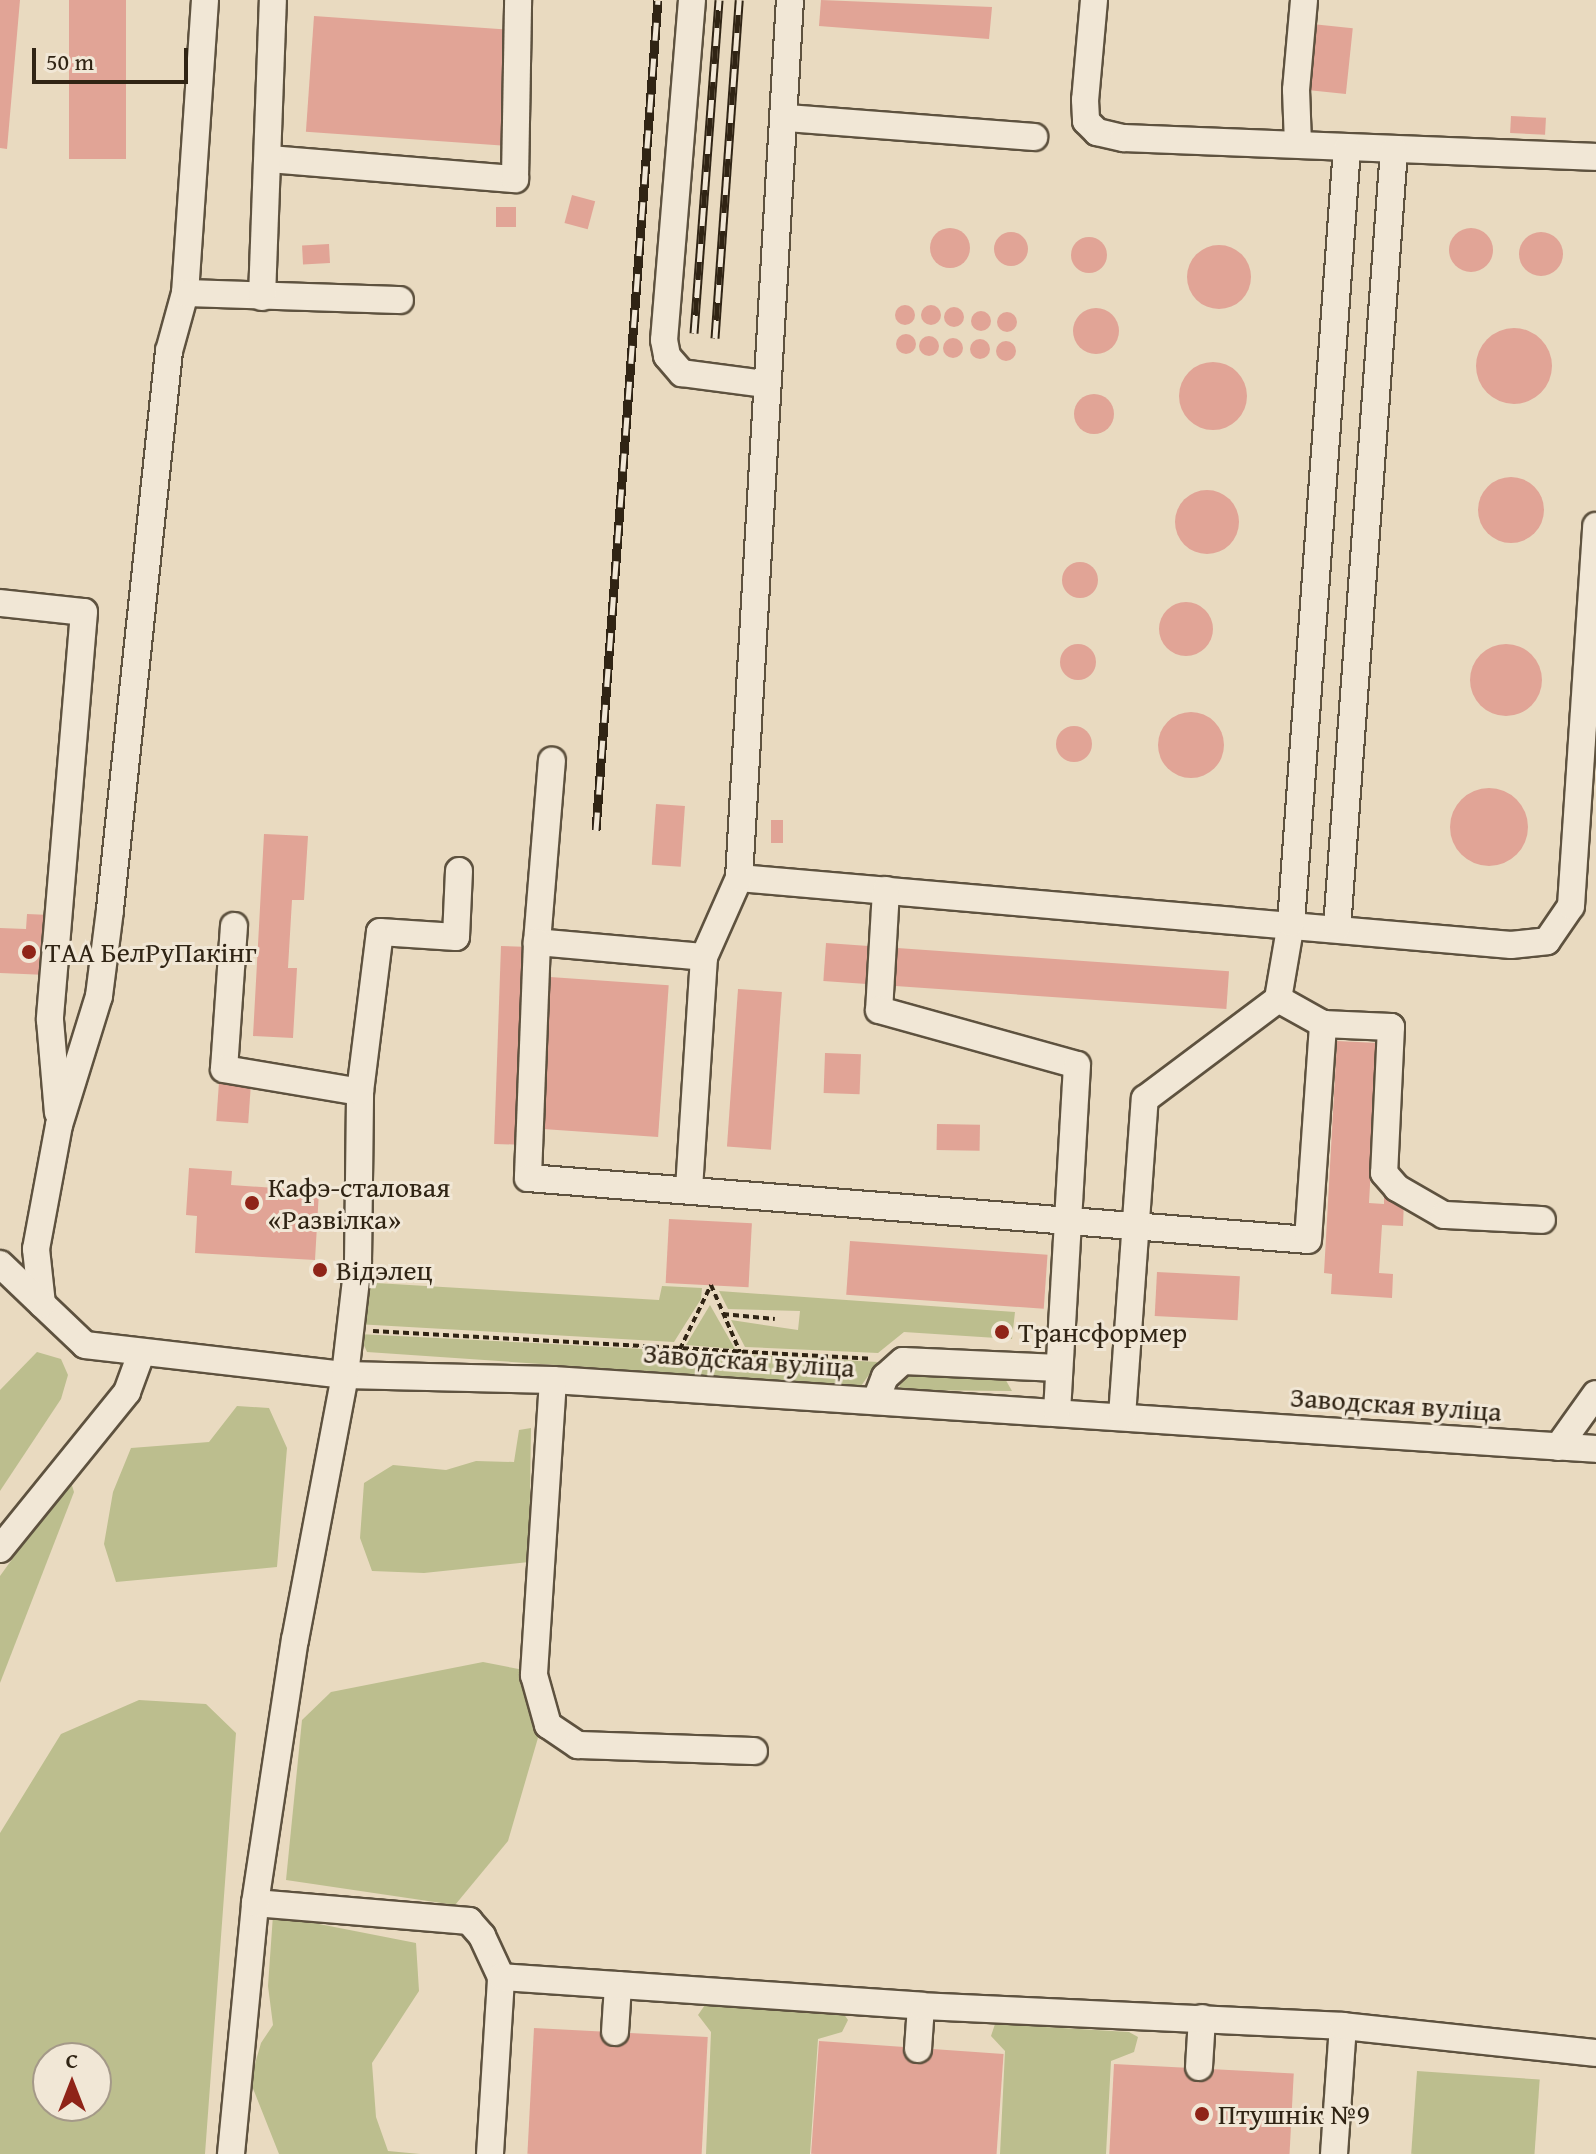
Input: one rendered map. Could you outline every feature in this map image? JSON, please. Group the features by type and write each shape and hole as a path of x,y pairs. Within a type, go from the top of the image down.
{"street":[{"path":"42,1304 36,1249 59,1125 99,996 169,351 185,293 205,0"},
{"path":"262,297 270,159 273,0"},
{"path":"270,159 515,179 518,0"},
{"path":"692,0 664,340 667,356 682,373 764,384"},
{"path":"689,1189 704,957 739,878 764,384 787,118 790,0"},
{"path":"1094,0 1085,100 1086,121 1097,132 1124,138 1596,157"},
{"path":"1298,144 1296,90 1304,0"},
{"path":"787,118 1034,137"},
{"path":"1122,1416 1133,1226 1145,1099 1278,999 1291,923 1347,148"},
{"path":"1337,928 1394,150"},
{"path":"185,293 400,300"},
{"path":"739,878 1291,923 1511,945 1547,941 1571,906 1596,526"},
{"path":"0,603 84,612 50,1020 59,1125"},
{"path":"552,761 537,942 528,1178 1308,1240 1323,1024"},
{"path":"231,2154 255,1903 295,1640 345,1375 358,1262 360,1092 380,932 456,937 459,871"},
{"path":"886,890 879,1010 1077,1065 1066,1312 1057,1411"},
{"path":"234,926 224,1069 360,1092"},
{"path":"537,942 704,957"},
{"path":"1278,999 1323,1024 1391,1027 1384,1173 1397,1188 1423,1208 1444,1215 1542,1220"},
{"name":"Заводская вуліца","path":"0,1264 85,1345 141,1354 345,1375 553,1380 1596,1449"},
{"path":"0,1549 127,1392 141,1354"},
{"path":"876,1400 885,1377 903,1361 1059,1368"},
{"path":"553,1380 534,1675 548,1725 578,1745 754,1751"},
{"path":"1558,1447 1596,1394"},
{"path":"255,1903 469,1921 482,1936 501,1977 490,2154"},
{"path":"501,1977 921,2006 1343,2026 1596,2053"},
{"path":"615,2032 618,1985"},
{"path":"918,2049 921,2006"},
{"path":"1199,2067 1202,2018"},
{"path":"1334,2154 1343,2026"}],"path":[{"path":"680,1349 711,1285 740,1352"},
{"path":"723,1314 775,1319"},
{"path":"350,1330 880,1359"}],"green space":[{"path":"359,1282 659,1300 662,1286 702,1288 701,1299 674,1342 356,1324"},
{"path":"719,1291 1015,1312 1012,1339 904,1332 878,1353 745,1347 731,1320 798,1330 800,1311 728,1309"},
{"path":"710,1305 735,1349 686,1345"},
{"path":"359,1334 878,1362 861,1386 367,1352"},
{"path":"37,1352 61,1359 68,1375 61,1399 0,1491 0,1390"},
{"path":"902,1374 1004,1377 1012,1391 899,1390"},
{"path":"237,1406 269,1408 287,1448 277,1567 116,1582 104,1544 113,1492 131,1448 209,1442"},
{"path":"531,1428 529,1562 424,1573 372,1571 360,1538 364,1483 393,1465 446,1470 476,1461 514,1462 519,1430"},
{"path":"70,1479 74,1492 0,1683 0,1576"},
{"path":"483,1662 524,1670 542,1724 508,1841 455,1905 286,1880 302,1720 331,1692"},
{"path":"139,1700 206,1704 236,1733 205,2154 0,2154 0,1833 61,1734"},
{"path":"273,1915 416,1943 419,1991 372,2063 376,2117 388,2151 420,2154 279,2154 250,2081 261,2043 273,2025 268,1986"},
{"path":"707,2002 841,2010 848,2020 842,2032 818,2039 810,2154 706,2154 711,2032 698,2015"},
{"path":"995,2024 1129,2032 1138,2037 1134,2052 1111,2061 1106,2154 1000,2154 1005,2051 991,2036"},
{"path":"1417,2071 1540,2080 1534,2154 1411,2154"}],"building":[{"path":"0,0 20,0 7,149 0,148"},
{"path":"69,0 126,0 126,159 69,159"},
{"path":"821,0 992,7 989,39 819,26"},
{"path":"314,16 510,30 501,145 306,132"},
{"path":"1312,24 1353,28 1346,94 1305,90"},
{"path":"1511,116 1546,118 1545,135 1510,133"},
{"path":"572,195 595,201 588,229 564,223"},
{"path":"496,207 516,207 516,227 496,227"},
{"path":"950,228 964,234 970,248 964,262 950,268 936,262 930,248 936,234"},
{"path":"1471,228 1487,234 1493,250 1487,266 1471,272 1455,266 1449,250 1455,234"},
{"path":"1011,232 1023,237 1028,249 1023,261 1011,266 999,261 994,249 999,237"},
{"path":"1541,232 1557,238 1563,254 1557,270 1541,276 1525,270 1519,254 1525,238"},
{"path":"1089,237 1102,242 1107,255 1102,268 1089,273 1076,268 1071,255 1076,242"},
{"path":"329,244 330,263 303,264 302,245"},
{"path":"1219,245 1231,247 1242,254 1249,265 1249,289 1242,300 1231,307 1219,309 1207,307 1196,300 1189,289 1187,277 1189,265 1196,254 1207,247"},
{"path":"905,305 912,308 915,315 912,322 905,325 898,322 895,315 898,308"},
{"path":"931,305 938,308 941,315 938,322 931,325 924,322 921,315 924,308"},
{"path":"954,307 961,310 964,317 961,324 954,327 947,324 944,317 947,310"},
{"path":"1096,308 1112,315 1119,331 1112,347 1096,354 1080,347 1073,331 1080,315"},
{"path":"981,311 988,314 991,321 988,328 981,331 974,328 971,321 974,314"},
{"path":"1007,312 1014,315 1017,322 1014,329 1007,332 1000,329 997,322 1000,315"},
{"path":"1514,328 1528,331 1541,339 1549,352 1552,366 1549,380 1541,393 1528,401 1514,404 1500,401 1487,393 1479,380 1476,366 1479,352 1487,339 1500,331"},
{"path":"906,334 913,337 916,344 913,351 906,354 899,351 896,344 899,337"},
{"path":"929,336 936,339 939,346 936,353 929,356 922,353 919,346 922,339"},
{"path":"953,338 960,341 963,348 960,355 953,358 946,355 943,348 946,341"},
{"path":"980,339 987,342 990,349 987,356 980,359 973,356 970,349 973,342"},
{"path":"1006,341 1013,344 1016,351 1013,358 1006,361 999,358 996,351 999,344"},
{"path":"1220,362 1241,377 1247,396 1245,409 1237,420 1220,430 1206,430 1189,420 1181,409 1179,389 1189,372 1200,364"},
{"path":"1094,394 1108,400 1114,414 1108,428 1094,434 1080,428 1074,414 1080,400"},
{"path":"1517,477 1535,486 1542,497 1542,523 1535,534 1524,541 1505,543 1487,534 1480,523 1478,504 1487,486 1498,479"},
{"path":"1201,490 1213,490 1230,499 1237,510 1237,534 1230,545 1213,554 1201,554 1189,549 1180,540 1175,528 1175,516 1180,504 1189,495"},
{"path":"1080,562 1093,567 1098,580 1093,593 1080,598 1067,593 1062,580 1067,567"},
{"path":"1186,602 1205,610 1213,629 1205,648 1186,656 1167,648 1159,629 1167,610"},
{"path":"1078,644 1090,650 1096,662 1090,674 1078,680 1066,674 1060,662 1066,650"},
{"path":"1506,644 1526,650 1536,660 1542,680 1536,700 1526,710 1506,716 1486,710 1476,700 1470,680 1476,660 1486,650"},
{"path":"1185,712 1197,712 1209,717 1219,727 1224,745 1222,758 1209,773 1197,778 1185,778 1173,773 1163,763 1158,751 1158,739 1163,727 1173,717"},
{"path":"1074,726 1087,731 1092,744 1087,757 1074,762 1061,757 1056,744 1061,731"},
{"path":"1489,788 1504,791 1516,800 1525,812 1528,827 1525,842 1516,854 1504,863 1489,866 1474,863 1462,854 1453,842 1450,827 1453,812 1462,800 1474,791"},
{"path":"656,804 685,806 681,867 652,865"},
{"path":"771,820 783,820 783,843 771,843"},
{"path":"264,834 308,836 304,900 292,900 288,968 297,968 293,1038 253,1036"},
{"path":"27,914 50,915 47,975 0,973 0,928 26,929"},
{"path":"826,943 1229,971 1226,1009 823,981"},
{"path":"501,946 531,947 524,1145 494,1144"},
{"path":"550,977 669,985 658,1137 539,1129"},
{"path":"738,989 782,992 771,1150 727,1147"},
{"path":"1337,1041 1378,1043 1369,1203 1384,1204 1384,1197 1404,1199 1403,1226 1382,1225 1379,1273 1393,1274 1392,1298 1331,1294 1332,1274 1324,1273"},
{"path":"825,1053 861,1054 860,1094 824,1093"},
{"path":"219,1082 251,1084 248,1123 216,1121"},
{"path":"937,1124 980,1125 980,1151 937,1150"},
{"name":"Кафэ-сталовая «Развілка»","path":"189,1168 232,1171 231,1185 319,1191 315,1260 195,1253 197,1216 186,1215"},
{"path":"669,1219 752,1223 749,1287 666,1283"},
{"path":"850,1241 1048,1255 1044,1309 846,1295"},
{"path":"1157,1272 1240,1276 1238,1320 1155,1316"},
{"path":"534,2028 708,2037 702,2154 527,2154"},
{"path":"819,2041 1004,2054 997,2154 811,2154"},
{"name":"Птушнік №9","path":"1114,2064 1294,2073 1290,2154 1109,2154"}],"railway":[{"path":"596,830 658,0"},
{"path":"694,333 719,0"},
{"path":"715,338 739,0"}],"place":[{"name":"ТАА БелРуПакінг","path":"29,952"},
{"name":"Кафэ-сталовая «Развілка»","path":"252,1203"},
{"name":"Відэлец","path":"320,1270"},
{"name":"Трансформер","path":"1002,1332"},
{"name":"Птушнік №9","path":"1202,2114"}]}
